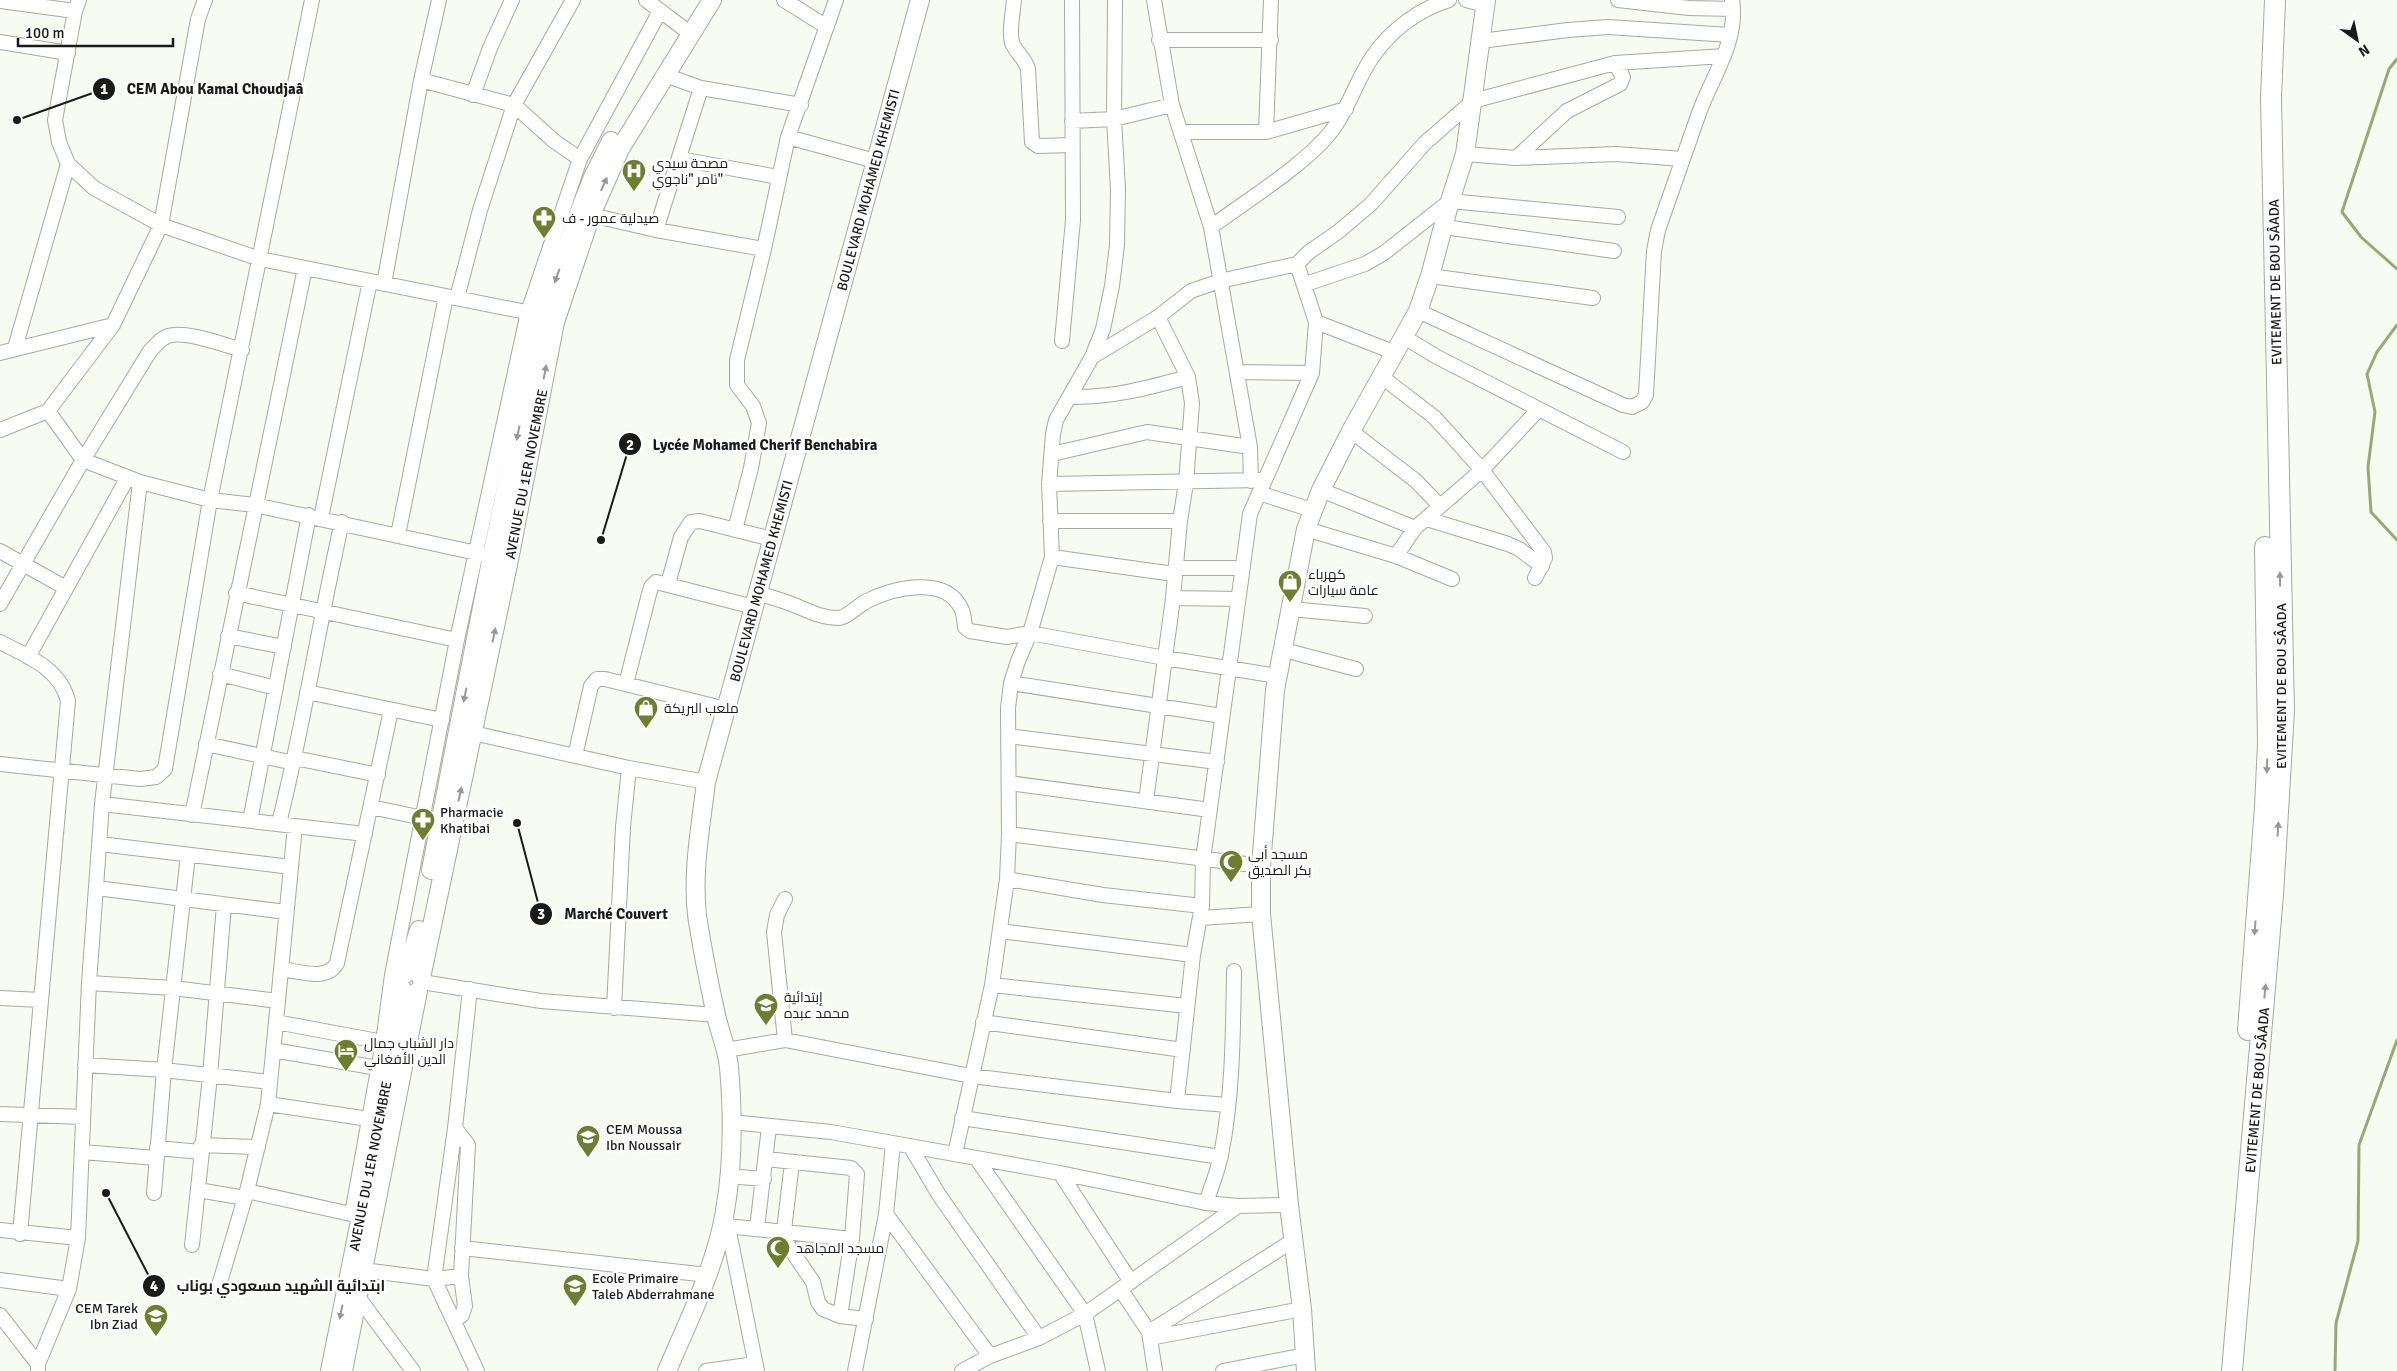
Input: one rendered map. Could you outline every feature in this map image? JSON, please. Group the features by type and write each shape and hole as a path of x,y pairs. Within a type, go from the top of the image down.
{"highway":[{"name":"EVITEMENT DE BOU SÂADA","path":"2222,1371 2265,807 2268,744 2261,103 2263,0"},
{"name":"EVITEMENT DE BOU SÂADA","path":"2232,1371 2274,885 2284,710 2271,98 2275,0"}],"main road":[{"name":"AVENUE DU 1ER NOVEMBRE","path":"340,1371 356,1215 398,1026 473,733 555,322 591,215 620,149 665,75 686,31 698,0"},
{"name":"AVENUE DU 1ER NOVEMBRE","path":"340,1371 363,1270 409,981 484,554 535,314 593,177 616,132 686,31 712,0"},
{"name":"BOULEVARD MOHAMED KHEMISTI","path":"667,1371 708,1275 726,1218 731,1122 726,1050 716,1014 697,913 698,850 706,782 920,0"},
{"path":"1306,1363 1302,1308 1289,1206 1260,914 1261,866 1278,676 1306,529 1312,510 1351,431 1418,311 1430,276 1465,154 1485,3"}],"street":[{"path":"0,430 48,411 113,325 161,225 198,19 205,0"},
{"path":"0,764 140,779 156,777 166,769 210,500 312,0"},
{"path":"250,820 292,606 377,282 439,0"},
{"path":"473,95 490,48 512,0"},
{"path":"398,535 452,297 514,106 573,0"},
{"path":"646,0 686,31"},
{"path":"784,0 827,26"},
{"path":"735,530 751,468 758,423 753,406 737,385 737,360 764,249 788,137 801,105 836,0"},
{"path":"1014,0 1011,38 1015,48 1026,60 1028,69 1032,142 1038,146 1072,145"},
{"path":"1062,341 1073,220 1072,0"},
{"path":"955,1154 992,985 1007,879 1009,834 1008,708 1011,683 1030,633 1052,557 1049,484 1052,434 1056,420 1092,357 1103,329 1112,286 1117,245 1118,189 1114,119 1115,0"},
{"path":"1154,0 1159,40 1172,105 1210,227 1250,447 1250,481"},
{"path":"1266,132 1271,40 1271,0"},
{"path":"1210,227 1304,159 1330,133 1346,108 1372,56 1389,36 1421,12 1449,0"},
{"path":"1466,0 1485,3"},
{"path":"1418,311 1622,405 1632,408 1637,406 1646,395 1654,251 1658,230 1702,104 1724,56 1734,21 1732,5 1689,8 1618,0"},
{"path":"0,1 77,5 56,120 59,142 68,164 94,188 161,225 260,259 535,314 580,159 660,11"},
{"path":"1481,41 1608,28 1730,35"},
{"path":"1159,40 1271,40"},
{"path":"0,42 68,53"},
{"path":"1092,357 1158,317 1190,291 1220,281 1297,264 1309,252 1338,232 1371,204 1425,143 1473,101 1615,63 1724,56"},
{"path":"1516,158 1567,111 1620,84 1623,77 1615,63"},
{"path":"665,75 701,88 801,105"},
{"path":"422,80 514,106 554,141 580,159"},
{"path":"656,230 701,88"},
{"path":"1072,121 1114,119 1172,105"},
{"path":"1181,132 1266,132 1346,108"},
{"path":"788,137 875,161"},
{"path":"1465,154 1516,158 1616,154 1683,159"},
{"path":"680,158 778,177"},
{"path":"14,348 68,164"},
{"path":"1306,284 1365,264 1384,253 1450,201 1618,217"},
{"path":"591,215 656,230 764,249"},
{"path":"1444,227 1614,251"},
{"path":"1177,1100 1193,955 1201,912 1203,860 1241,568 1250,514 1312,373 1316,322 1306,284 1297,264"},
{"path":"192,815 304,268"},
{"path":"1430,276 1593,298"},
{"path":"1146,801 1173,598 1174,571 1186,483 1192,402 1188,377 1158,317"},
{"path":"1316,322 1396,353"},
{"path":"0,353 113,325"},
{"path":"0,604 83,460 150,351 162,338 181,334 242,350"},
{"path":"1404,337 1437,357 1622,452"},
{"path":"1237,372 1312,373"},
{"path":"1069,397 1095,398 1129,393 1188,377"},
{"path":"1382,377 1434,417 1482,470 1513,514 1544,552 1545,558 1539,572 1508,544 1427,519"},
{"path":"1396,556 1415,528 1482,470 1539,409"},
{"path":"48,411 83,460 134,479 210,500 255,505 342,522 509,560"},
{"path":"1351,431 1416,481 1440,506"},
{"path":"1052,454 1148,432 1250,447"},
{"path":"28,657 66,588 134,479"},
{"path":"38,1368 69,1289 78,1238 84,1152 85,1065 102,804 134,479"},
{"path":"1049,484 1186,483 1265,480"},
{"path":"1321,490 1415,528"},
{"path":"1259,493 1312,510"},
{"path":"668,584 681,537 691,522 700,521 772,539"},
{"path":"1050,521 1180,521"},
{"path":"279,823 294,761 322,612 342,522"},
{"path":"1306,529 1396,556 1452,580"},
{"path":"0,551 66,588"},
{"path":"198,1190 246,1194 356,1215 369,1119 383,1042 409,981 423,818 457,640 484,554"},
{"path":"1052,557 1174,571 1241,568"},
{"path":"626,684 651,587 656,582 756,600 793,604 819,616 840,618 866,601 891,591 909,587 932,588 950,596 961,608 965,627 970,630 1007,637 1030,633 1165,658 1278,676"},
{"path":"236,593 457,640"},
{"path":"1173,598 1238,599"},
{"path":"1291,610 1364,616"},
{"path":"228,636 284,647"},
{"path":"0,642 57,676 65,691 67,723 61,770 20,1234"},
{"path":"1284,650 1356,668"},
{"path":"220,674 276,688"},
{"path":"576,756 594,681 600,678 726,709"},
{"path":"1011,683 1222,716"},
{"path":"307,692 442,720"},
{"path":"281,969 324,974 334,969 340,953 391,710"},
{"path":"473,733 629,768 706,782"},
{"path":"1008,736 1217,762"},
{"path":"206,744 263,756 378,774"},
{"path":"614,1008 622,827 629,768"},
{"path":"1009,782 1210,810"},
{"path":"102,804 365,834"},
{"path":"371,807 423,818"},
{"path":"220,1282 246,1194 268,1104 294,826"},
{"path":"1009,834 1261,866"},
{"path":"100,844 291,867"},
{"path":"154,1192 164,1070 188,855"},
{"path":"1007,879 1201,912 1260,914"},
{"path":"97,888 286,912"},
{"path":"785,899 777,915 774,932 785,1040"},
{"path":"192,1245 210,1076 224,905"},
{"path":"1000,931 1193,955"},
{"path":"1206,1203 1221,1157 1228,1104 1234,971"},
{"path":"409,981 470,989 541,1002 716,1014"},
{"path":"90,983 173,988 278,1001"},
{"path":"992,985 1187,1006"},
{"path":"470,989 455,1128 434,1279 477,1371"},
{"path":"0,998 41,1000"},
{"path":"276,1022 383,1042"},
{"path":"983,1022 1183,1050"},
{"path":"726,1050 785,1040 971,1076 1177,1100 1228,1104"},
{"path":"273,1050 378,1068"},
{"path":"85,1065 164,1070 270,1082"},
{"path":"268,1104 369,1119"},
{"path":"0,1114 83,1117"},
{"path":"962,1118 1221,1157"},
{"path":"731,1122 831,1132 1060,1173 1206,1203 1238,1206 1289,1206"},
{"path":"757,1228 769,1127"},
{"path":"454,1321 462,1315 465,1306 461,1276 468,1145 455,1128"},
{"path":"855,1371 886,1214 893,1144"},
{"path":"910,1146 939,1195 1039,1338"},
{"path":"84,1152 157,1153 201,1148 258,1147"},
{"path":"976,1158 1085,1314 1098,1371"},
{"path":"766,1160 842,1167 854,1171 857,1182 852,1239 840,1316"},
{"path":"792,1163 783,1230 783,1238 787,1247 813,1282 820,1306 840,1316 866,1319"},
{"path":"1060,1173 1126,1286 1150,1335 1155,1371"},
{"path":"728,1176 764,1179"},
{"path":"962,1371 990,1356 1039,1338 1085,1314 1238,1206"},
{"path":"886,1214 990,1356"},
{"path":"715,1371 756,1368 726,1218 757,1228 852,1239"},
{"path":"0,1230 20,1234 78,1238"},
{"path":"1150,1335 1294,1240"},
{"path":"462,1248 708,1275"},
{"path":"363,1270 434,1279 461,1276"},
{"path":"0,1280 69,1289"},
{"path":"358,1296 413,1371"},
{"path":"1150,1335 1302,1308"},
{"path":"0,1315 38,1368"},
{"path":"1223,1371 1306,1363"}],"waterway":[{"path":"2397,59 2389,69 2342,212 2361,237 2397,269"},
{"path":"2397,325 2377,352 2367,374 2375,412 2368,467 2371,512 2397,540"},
{"path":"2335,1371 2336,1323 2358,1241 2359,1145 2397,1040"}],"place":[{"name":"CEM Abou Kamal Choudjaâ","path":"17,120"},
{"name":"مصحة سيدي ثامر \"ناجوي\"","path":"634,192"},
{"name":"صيدلية عمور - ف","path":"544,239"},
{"name":"Lycée Mohamed Cherif Benchabira","path":"601,540"},
{"name":"كهرباء عامة سيارات","path":"1290,603"},
{"name":"ملعب البريكة","path":"646,729"},
{"name":"Marché Couvert","path":"517,823"},
{"name":"Pharmacie Khatibai","path":"423,841"},
{"name":"مسجد أبي بكر الصديق","path":"1231,883"},
{"name":"إبتدائية محمد عبده","path":"766,1026"},
{"name":"دار الشباب جمال الدين الأفغاني","path":"346,1072"},
{"name":"CEM Moussa Ibn Noussair","path":"588,1158"},
{"name":"ابتدائية الشهيد مسعودي بوناب","path":"106,1193"},
{"name":"مسجد المجاهد","path":"778,1269"},
{"name":"Ecole Primaire Taleb Abderrahmane","path":"575,1307"},
{"name":"CEM Tarek Ibn Ziad","path":"156,1337"}]}
